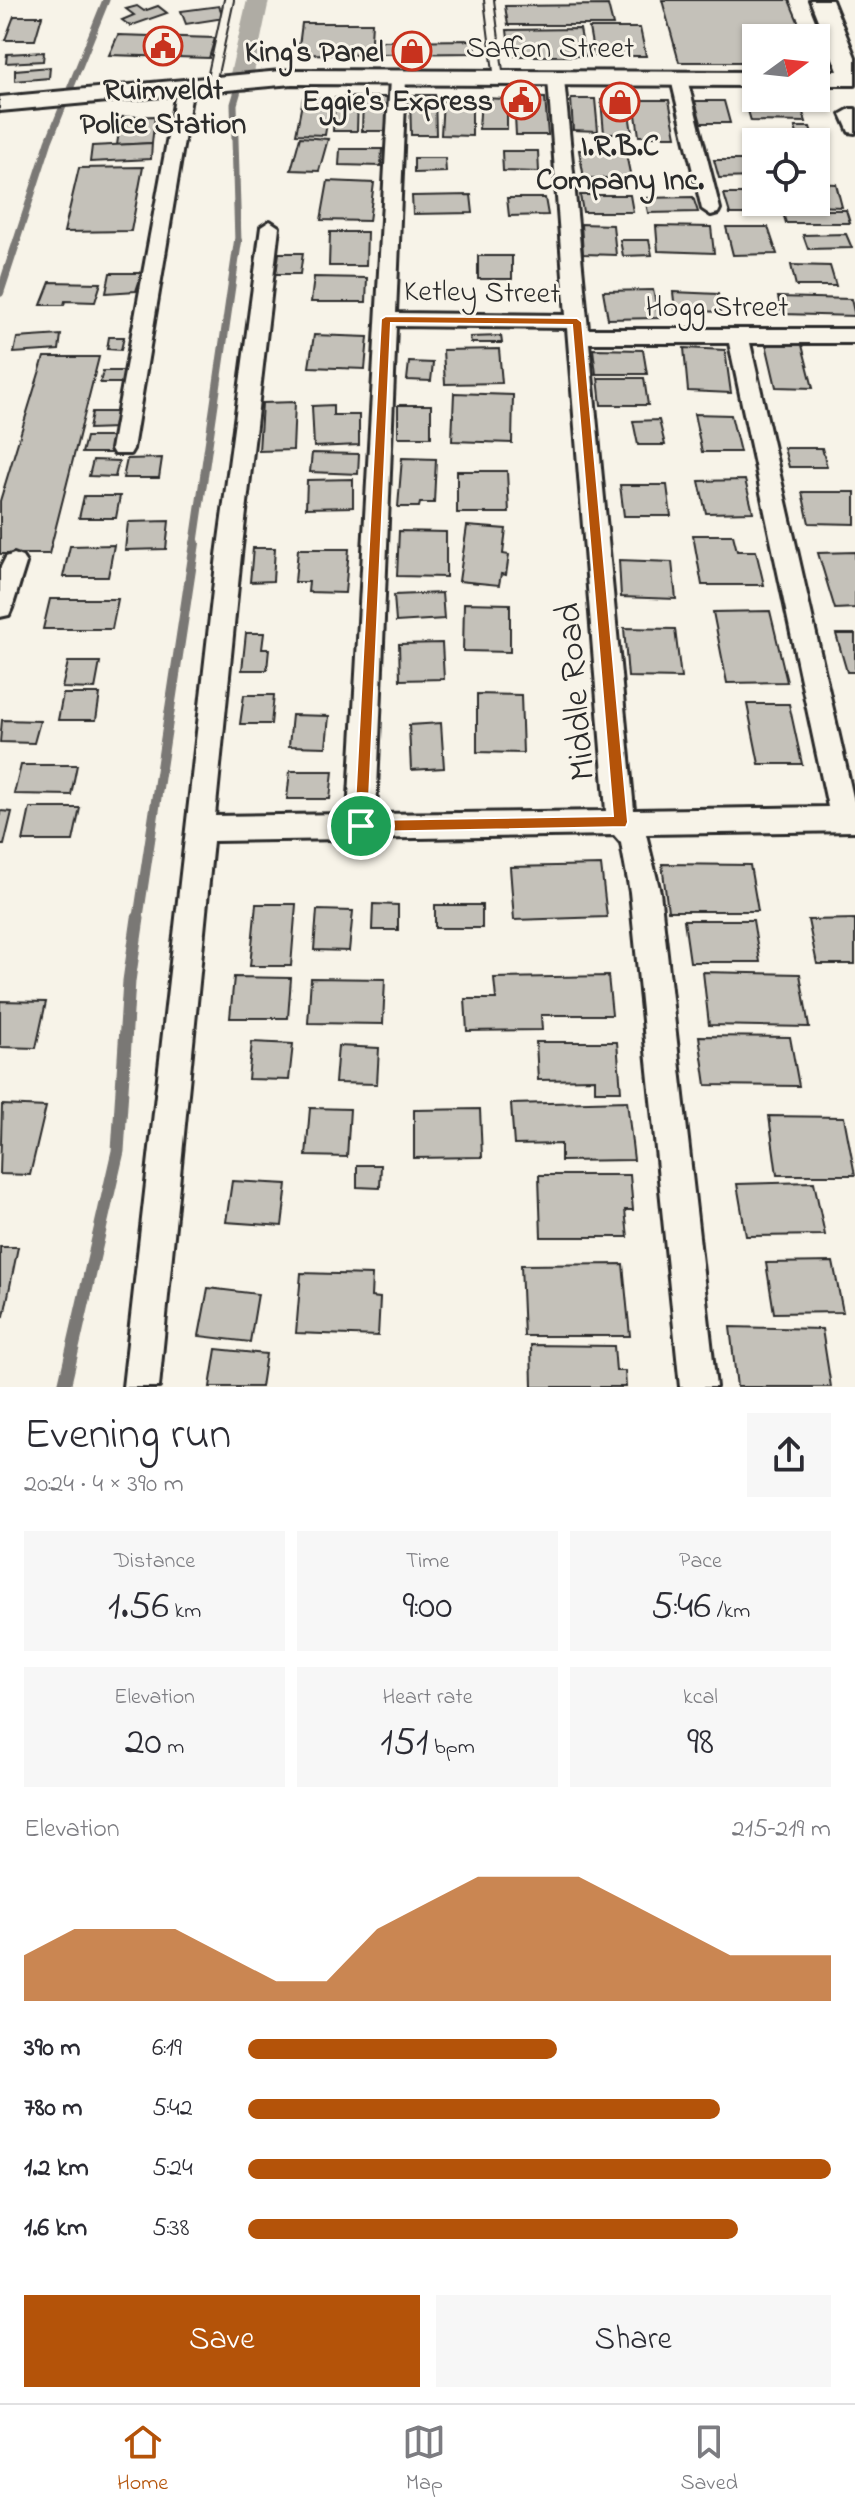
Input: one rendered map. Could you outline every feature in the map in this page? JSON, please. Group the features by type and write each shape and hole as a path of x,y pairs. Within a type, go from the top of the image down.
{"main road":[{"path":"821,0 854,78 830,78"},
{"name":"Saffon Street","path":"0,104 344,79 742,79"},
{"name":"Saffon Street","path":"0,118 183,98 212,89"}],"street":[{"path":"361,826 398,79"},
{"name":"Middle Road","path":"556,79 621,822 634,839 645,892 698,1387"},
{"path":"679,79 711,209"},
{"path":"122,449 183,98"},
{"path":"855,114 850,114 855,128"},
{"path":"141,1387 199,829 270,227"},
{"name":"Ketley Street","path":"386,319 578,329"},
{"name":"Hogg Street","path":"578,329 738,336 855,336"},
{"path":"199,829 850,819 738,336"},
{"path":"0,608 14,563"}],"lane":[{"path":"212,89 229,0"},
{"path":"489,0 499,79"}],"building":[{"path":"662,0 789,0 799,24 742,24 742,62 679,62"},
{"path":"608,5 613,25 508,25 505,6"},
{"path":"137,6 144,11 158,6 167,13 130,26 122,20 134,15 126,9"},
{"path":"219,6 224,18 186,24 181,11"},
{"path":"14,16 42,16 35,40 5,40"},
{"path":"302,23 372,23 370,55 298,54"},
{"path":"589,28 640,28 646,56 594,56"},
{"path":"580,29 585,56 510,56 507,30"},
{"name":"Ruimveldt Police Station","path":"118,35 215,38 209,58 109,55"},
{"path":"475,40 476,53 376,54 377,41"},
{"path":"44,52 43,61 6,63 7,54"},
{"path":"50,67 49,78 15,81 15,70"},
{"path":"410,95 435,95 436,135 411,135"},
{"path":"358,97 357,131 333,131 335,98"},
{"path":"363,97 387,97 386,131 362,131"},
{"path":"514,97 545,98 548,135 516,135"},
{"path":"303,98 331,99 325,135 296,134"},
{"path":"481,98 507,99 507,129 479,129"},
{"path":"443,99 472,100 472,136 441,135"},
{"path":"571,99 595,99 598,131 573,130"},
{"path":"601,100 627,100 632,133 604,133"},
{"path":"634,100 669,100 676,136 639,136"},
{"path":"695,101 724,101 730,123 701,123"},
{"path":"748,112 803,112 806,122 751,121"},
{"path":"155,116 152,143 117,145 121,117"},
{"path":"300,137 328,139 319,171 291,170"},
{"path":"152,143 151,159 90,162 92,146"},
{"path":"340,149 382,149 381,166 339,165"},
{"path":"625,149 631,178 584,178 579,150"},
{"path":"502,151 538,151 539,172 503,171"},
{"path":"414,158 445,158 446,172 414,173"},
{"path":"714,160 742,160 742,177 719,178"},
{"path":"143,167 131,231 64,232 79,168"},
{"path":"328,181 374,183 369,221 321,220"},
{"path":"830,184 836,184 842,207 830,207"},
{"path":"724,194 742,194 742,214 730,214"},
{"path":"471,195 473,213 413,214 412,196"},
{"path":"580,195 630,195 633,212 583,212"},
{"path":"693,197 698,212 648,213 645,198"},
{"path":"507,198 545,198 548,215 509,216"},
{"path":"830,210 846,210 850,223 786,223 784,216 830,216"},
{"path":"581,224 613,225 616,255 583,254"},
{"path":"656,226 711,227 714,253 658,251"},
{"path":"726,227 768,227 777,254 733,255"},
{"path":"330,232 367,232 366,266 329,266"},
{"path":"846,234 852,248 808,249 803,235"},
{"path":"620,240 649,240 652,255 623,256"},
{"path":"279,253 303,253 300,274 276,274"},
{"path":"478,256 512,256 512,279 478,279"},
{"path":"791,265 830,266 836,286 796,286"},
{"path":"110,273 142,273 136,291 106,293"},
{"path":"314,277 367,278 366,302 311,302"},
{"path":"50,282 101,283 95,302 65,301 64,305 41,305"},
{"path":"653,290 659,318 608,319 603,291"},
{"path":"673,292 718,294 721,312 675,310"},
{"path":"778,297 851,299 855,316 782,314"},
{"path":"61,335 59,350 14,353 17,338"},
{"path":"314,335 368,337 365,369 309,367"},
{"path":"501,336 502,343 471,343 470,337"},
{"path":"109,337 124,337 121,350 107,349"},
{"path":"766,344 802,345 813,388 776,387"},
{"path":"684,348 725,350 731,393 688,391"},
{"path":"499,349 502,383 445,384 443,350"},
{"path":"593,349 643,350 647,374 596,374"},
{"path":"44,357 99,357 49,554 0,554 0,501"},
{"path":"409,362 433,363 431,381 407,380"},
{"path":"103,371 128,371 125,383 100,383"},
{"path":"598,378 644,378 648,405 601,405"},
{"path":"454,393 513,395 512,443 452,441"},
{"path":"295,402 293,450 259,451 262,403"},
{"path":"333,405 333,415 359,415 359,445 314,447 312,406"},
{"path":"398,405 431,405 431,437 398,437"},
{"path":"92,412 119,412 117,428 89,429"},
{"path":"694,414 731,415 740,452 702,452"},
{"path":"659,420 665,445 638,445 633,421"},
{"path":"86,437 116,437 113,453 82,453"},
{"path":"784,448 822,448 827,467 789,467"},
{"path":"312,453 359,454 358,474 310,472"},
{"path":"162,458 159,478 123,478 127,459"},
{"path":"402,458 436,459 434,503 398,507"},
{"path":"93,460 119,461 115,477 89,476"},
{"path":"457,471 507,471 509,513 457,513"},
{"path":"353,479 353,507 306,508 307,480"},
{"path":"745,480 753,512 706,513 699,481"},
{"path":"620,485 667,485 671,516 624,516"},
{"path":"802,492 855,492 855,524 809,523"},
{"path":"84,496 120,496 116,518 79,518"},
{"path":"169,521 166,549 125,550 128,522"},
{"path":"467,526 506,529 503,554 509,555 506,575 501,574 499,585 459,581"},
{"path":"399,531 446,532 446,577 397,576"},
{"path":"693,535 733,535 737,551 756,551 764,585 702,585"},
{"path":"114,545 108,577 63,577 70,546"},
{"path":"253,548 275,548 273,581 250,582"},
{"path":"298,549 349,549 345,593 308,592 309,582 295,582"},
{"path":"855,552 855,608 835,609 818,553"},
{"path":"619,560 672,562 676,599 621,597"},
{"path":"442,593 444,619 396,622 394,595"},
{"path":"50,599 118,599 112,629 43,629"},
{"path":"464,603 510,604 510,652 463,651"},
{"path":"770,611 787,682 727,683 713,612"},
{"path":"624,628 675,629 681,678 628,677"},
{"path":"246,633 264,633 262,649 269,649 267,670 242,670"},
{"path":"836,634 855,634 855,672 847,672"},
{"path":"442,643 444,679 400,680 399,644"},
{"path":"68,662 100,662 95,689 62,688"},
{"path":"63,694 100,694 96,720 58,720"},
{"path":"477,694 521,695 523,753 477,752"},
{"path":"244,695 274,695 271,724 240,724"},
{"path":"747,704 789,704 802,764 759,764"},
{"path":"292,715 329,716 326,747 289,746"},
{"path":"2,720 40,721 34,743 0,742"},
{"path":"441,723 444,768 411,770 409,725"},
{"path":"21,765 77,765 71,795 14,794"},
{"path":"290,771 333,771 330,799 287,799"},
{"path":"30,808 80,808 73,841 23,841"},
{"path":"0,811 12,812 4,845 0,845"},
{"path":"662,864 750,865 758,911 668,911"},
{"path":"601,865 607,917 514,920 510,867"},
{"path":"256,904 296,904 291,966 250,966"},
{"path":"373,904 398,905 398,930 372,930"},
{"path":"435,905 482,905 482,928 435,928"},
{"path":"317,910 353,911 349,951 314,950"},
{"path":"855,919 855,964 817,964 808,920"},
{"path":"684,920 753,920 760,962 690,962"},
{"path":"703,972 800,974 809,1027 709,1025"},
{"path":"608,976 612,1015 541,1015 542,1030 467,1031 465,999 496,999 494,978"},
{"path":"234,977 291,978 288,1018 230,1018"},
{"path":"311,978 385,979 383,1024 308,1023"},
{"path":"0,1001 46,1002 36,1048 0,1047"},
{"path":"699,1036 790,1037 799,1086 706,1085"},
{"path":"252,1042 293,1044 289,1080 248,1079"},
{"path":"536,1042 617,1042 621,1091 595,1091 595,1079 538,1080"},
{"path":"338,1046 379,1048 377,1084 335,1083"},
{"path":"627,1101 634,1160 561,1161 561,1144 514,1145 511,1104"},
{"path":"2,1105 46,1107 30,1175 0,1174"},
{"path":"310,1108 350,1109 347,1157 306,1156"},
{"path":"480,1109 482,1157 414,1158 414,1110"},
{"path":"769,1116 844,1117 855,1175 777,1175"},
{"path":"357,1165 381,1165 380,1188 357,1187"},
{"path":"539,1175 630,1175 633,1210 625,1210 628,1237 541,1237"},
{"path":"232,1181 287,1184 282,1226 226,1222"},
{"path":"814,1182 825,1235 746,1236 737,1184"},
{"path":"0,1247 18,1247 4,1316 0,1315"},
{"path":"833,1262 843,1312 774,1313 766,1263"},
{"path":"623,1264 630,1336 524,1336 521,1265"},
{"path":"301,1273 372,1275 371,1297 380,1298 378,1336 296,1333"},
{"path":"208,1288 258,1294 250,1342 199,1336"},
{"path":"730,1327 822,1329 831,1387 737,1387"},
{"path":"531,1345 614,1346 616,1371 625,1371 626,1387 532,1387"},
{"path":"216,1349 266,1354 261,1387 210,1387"}],"waterway":[{"path":"16,243 49,141 106,0"},
{"path":"239,87 258,0"},
{"path":"238,241 234,104 239,87"},
{"path":"0,293 17,241"},
{"path":"194,545 238,241"},
{"path":"138,920 195,543"},
{"path":"64,1387 118,1151 129,981 138,918"}],"place":[{"name":"Ruimveldt Police Station","path":"163,46"},
{"name":"King's Panel","path":"412,51"},
{"name":"Eggie's Express","path":"521,100"},
{"name":"I.R.B.C Company Inc.","path":"620,102"}],"route":[{"path":"386,319 577,322 621,822 361,826 386,319"}]}
